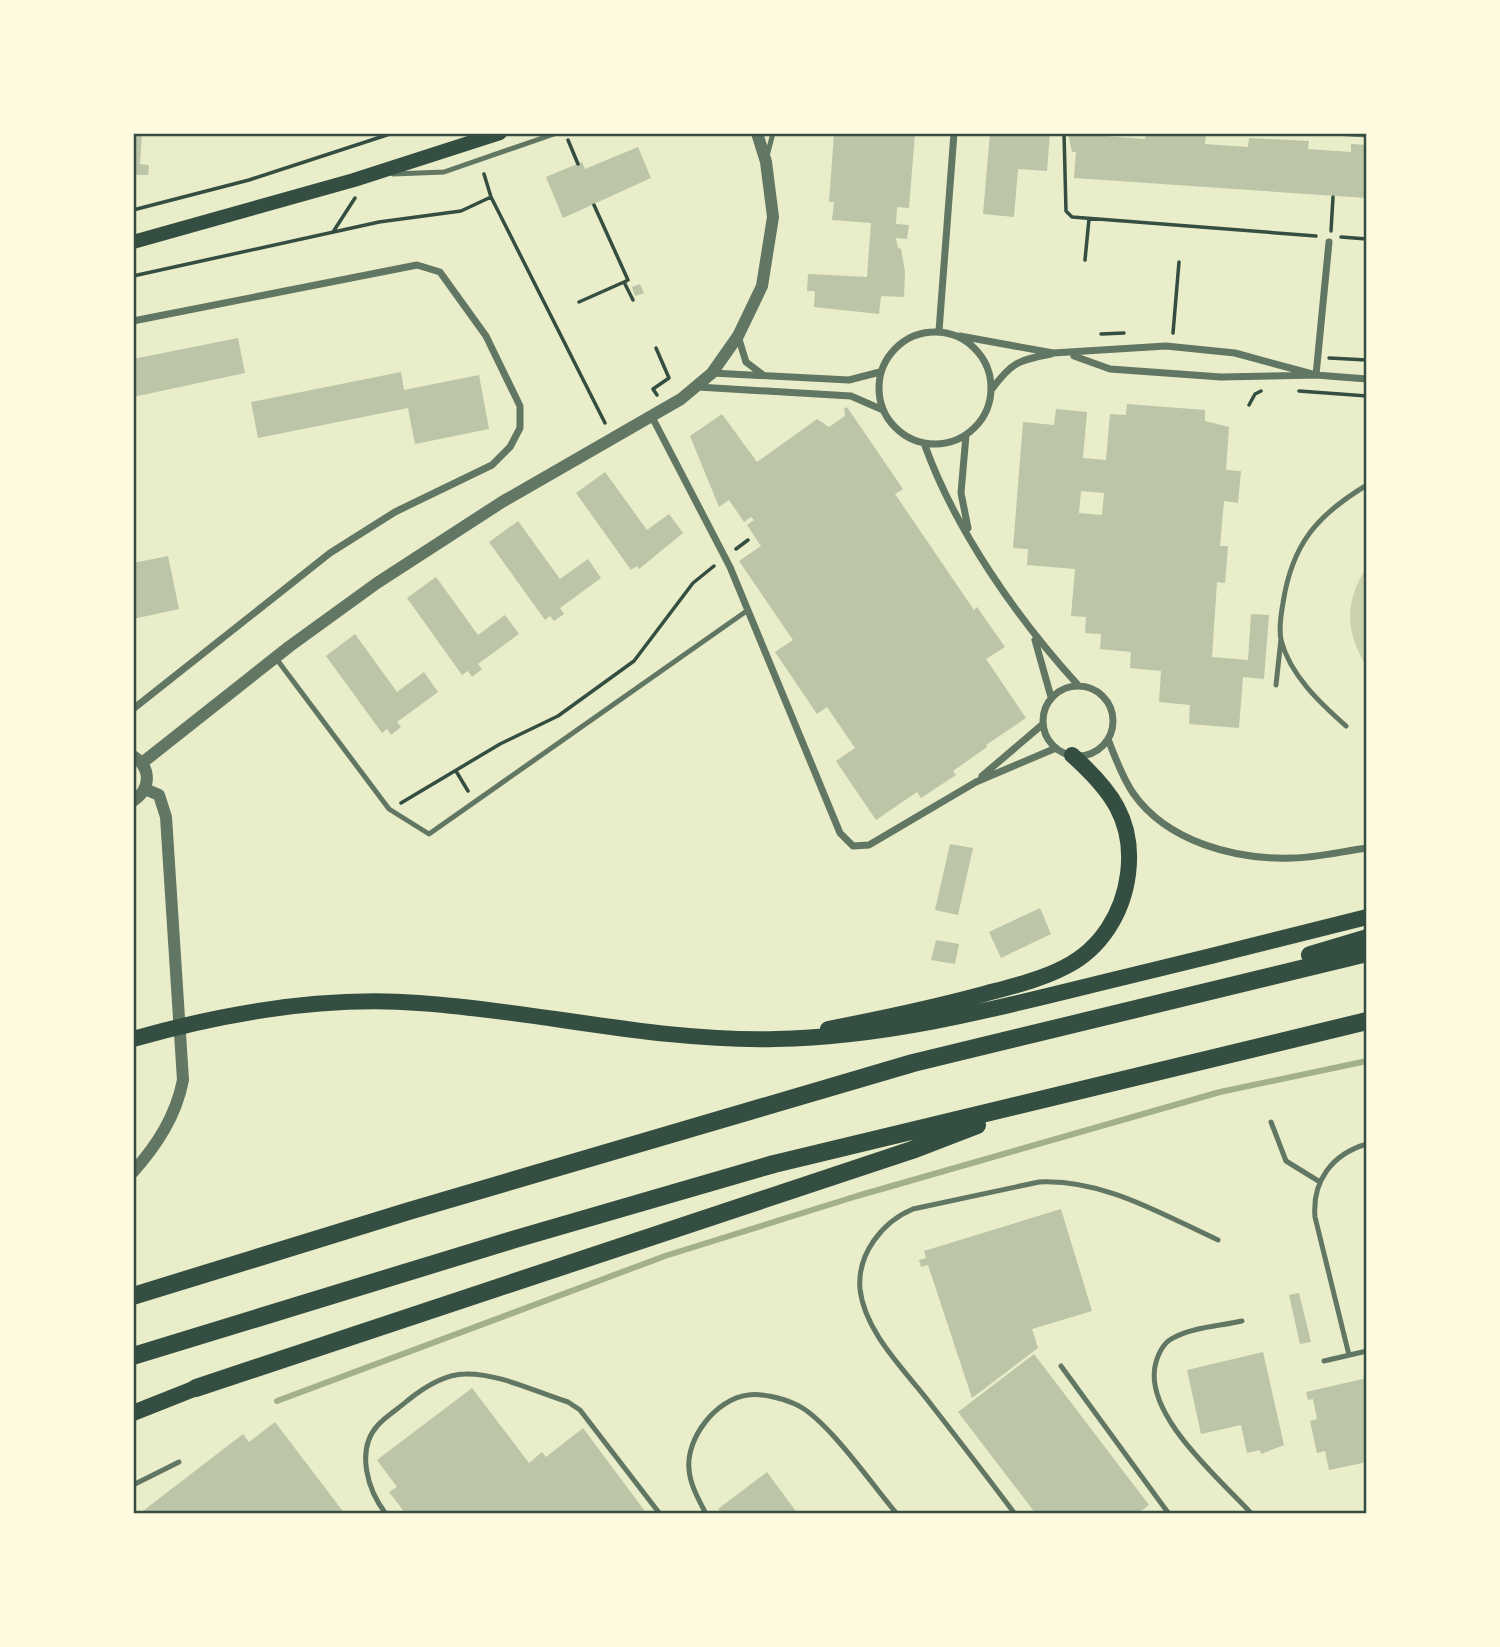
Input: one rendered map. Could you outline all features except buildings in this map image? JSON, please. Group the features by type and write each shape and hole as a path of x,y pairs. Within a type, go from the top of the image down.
{"highway":[{"path":"1121,1010 1367,938"},
{"path":"133,1296 422,1207 913,1063 1121,1010 1367,953"},
{"path":"133,1356 512,1240 774,1164 1367,1021"},
{"path":"196,1388 912,1150 1046,1099"}],"main road":[{"path":"133,242 354,180 500,133"},
{"path":"776,1039 904,1016 1013,986 1066,967 1091,948 1114,922 1125,894 1129,862 1127,836 1118,804 1101,781 1072,755"},
{"path":"133,1039 194,1023 308,1005 395,1002 661,1034 776,1039 854,1036 1016,1004 1367,917"},
{"path":"133,1407 196,1388"},
{"path":"133,1413 196,1388"}],"street":[{"path":"133,801 145,789 147,776 138,760 275,657 377,583 502,502 652,417 697,387 712,373 738,336 762,286 773,217 766,162 757,133"},
{"path":"939,331 954,133"},
{"path":"1316,375 1330,240"},
{"path":"133,321 417,265 439,272 486,336 520,406 520,428 510,447 492,465 395,512 330,552 133,709"},
{"path":"1053,354 939,331 920,333 902,341 889,355 880,372 878,385 883,410 900,432 924,443 952,442 966,435 979,423 988,407 992,389 1007,369 1020,360 1053,354 1166,346 1235,353 1316,375"},
{"path":"738,336 746,362 762,375"},
{"path":"960,336 984,358 992,389"},
{"path":"1070,354 1110,369 1221,377 1316,375 1367,379"},
{"path":"712,373 849,380 880,372"},
{"path":"697,387 851,396 883,410"},
{"path":"652,417 730,567 840,834 853,846 869,845 976,782 1056,748"},
{"path":"966,435 961,493 970,536"},
{"path":"924,443 936,476 970,536 1034,636 1078,685 1098,692 1111,708 1112,729 1108,739 1092,753 1072,755 1056,748 1045,734 1043,715 1051,697 1068,687 1078,685"},
{"path":"1034,636 1051,697"},
{"path":"976,782 1043,724"},
{"path":"1108,739 1134,794 1160,821 1196,842 1241,856 1293,859 1367,848"},
{"path":"133,1172 155,1146 170,1120 183,1080 166,817 159,795 145,789"}],"lane":[{"path":"372,174 444,172 557,133"},
{"path":"766,162 773,133"},
{"path":"1334,133 1367,135"},
{"path":"1276,685 1287,576 1298,551 1318,521 1367,485"},
{"path":"275,657 389,809 429,834 748,610"},
{"path":"1281,639 1292,664 1310,691 1346,726"},
{"path":"1271,1122 1286,1161 1320,1182"},
{"path":"1349,1355 1315,1217 1314,1200 1320,1182 1332,1162 1351,1149 1367,1144"},
{"path":"1015,1514 877,1333 860,1288 864,1261 873,1241 898,1215 912,1209 1039,1182 1059,1181 1102,1188 1218,1240"},
{"path":"1242,1321 1175,1336 1158,1356 1153,1372 1155,1391 1179,1434 1252,1514"},
{"path":"1324,1360 1367,1352"},
{"path":"1060,1366 1169,1514"},
{"path":"386,1514 370,1484 366,1465 369,1441 377,1425 417,1393 441,1379 461,1374 481,1374 568,1402 580,1410 660,1514"},
{"path":"706,1514 694,1491 688,1468 692,1441 724,1404 748,1395 776,1398 797,1404 818,1419 897,1514"},
{"path":"133,1485 179,1462"}],"path":[{"path":"133,210 249,180 393,133"},
{"path":"1064,133 1066,211 1072,217 1330,240 1367,239"},
{"path":"567,138 578,164"},
{"path":"484,174 491,197 614,440"},
{"path":"333,232 357,194 354,180"},
{"path":"133,276 333,232 461,211 491,197"},
{"path":"1330,240 1334,197"},
{"path":"579,302 628,280 594,205"},
{"path":"1085,260 1089,219"},
{"path":"1166,346 1173,339 1179,262"},
{"path":"624,282 633,300"},
{"path":"656,348 669,378 653,389 666,408"},
{"path":"1249,405 1255,394 1267,389"},
{"path":"1292,391 1367,396"},
{"path":"389,809 500,744 558,716 634,661 693,583 748,540"},
{"path":"456,771 475,802"}],"green space":[{"path":"1367,567 1367,667 1354,642 1350,617 1354,592"}],"waterway":[{"path":"277,1401 665,1256 857,1196 1220,1092 1367,1061"}]}
